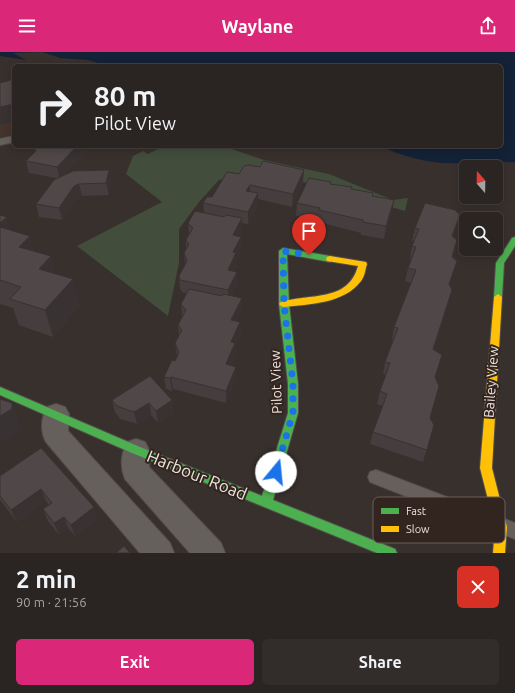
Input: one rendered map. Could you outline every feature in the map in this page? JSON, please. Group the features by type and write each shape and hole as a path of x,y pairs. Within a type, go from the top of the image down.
{"street":[{"name":"Bailey View","path":"496,497 486,468 500,263 515,240"},
{"name":"Pilot View","path":"266,503 293,412 293,384 284,304 283,251 363,264 359,278 352,286 339,294 284,304"},
{"name":"Harbour Road","path":"0,391 136,450 391,553"},
{"path":"56,414 55,434 159,553"},
{"name":"Harbour Road","path":"136,450 135,471 210,553"},
{"name":"Bailey View","path":"499,553 503,543"}],"lane":[{"path":"0,142 12,139"},
{"path":"376,478 425,497"}],"shaded area":[{"path":"12,93 12,144 0,146 0,96"}],"green space":[{"path":"160,148 229,148 264,160 329,174 393,200 408,198 405,211 286,177 253,170 219,180 199,202 179,229 179,263 168,316 77,246 162,202 126,174 133,156 143,151 148,154"}],"water":[{"path":"0,52 42,52 13,53 26,60 0,56"},
{"path":"42,52 515,52 515,162 476,159 459,160 459,163 440,163 409,157 385,148 503,148 503,64 99,64 88,60 60,58"}],"building":[{"path":"12,80 12,104 0,107 0,83"},
{"path":"34,148 75,148 57,167 26,161 36,151"},
{"path":"263,161 304,170 293,194 250,185 246,191 258,193 248,212 203,203 207,197 212,197 227,172 239,174 244,166 248,165 260,167"},
{"path":"109,170 106,183 79,184 74,186 59,208 36,204 54,180 73,171"},
{"path":"309,178 331,182 330,184 352,187 351,189 373,193 372,196 394,200 386,226 363,222 363,220 319,210 320,208 297,203"},
{"path":"425,203 455,210 459,214 452,236 457,240 452,257 457,261 449,284 452,290 433,349 442,355 435,377 439,386 430,418 434,425 427,450 373,432 387,394 380,391 390,363 385,362 398,328 394,327 416,270 408,268 416,247 412,246 419,229 415,228"},
{"path":"195,211 224,217 226,215 242,218 233,235 241,237 233,252 236,253 228,270 237,272 228,290 180,280 179,276 187,261 184,253 189,244 186,240 193,228 188,223"},
{"path":"0,215 7,217 0,223"},
{"path":"0,227 30,236 19,247 51,256 39,269 73,279 45,310 10,299 21,287 0,280"},
{"path":"189,289 222,296 223,294 242,298 231,320 240,322 231,342 235,343 226,364 236,367 226,391 171,377 164,377 172,360 175,361 179,353 175,343 182,330 178,325 186,310 181,304"},
{"path":"150,376 172,400 156,411 149,403 134,412 117,406 112,400"},
{"path":"0,399 12,403 12,409 0,416"},
{"path":"41,448 94,507 71,525 64,517 54,523 43,509 52,503 41,489 11,510 0,496 0,476"},
{"path":"124,546 130,553 116,553"}],"traffic: fast":[{"path":"498,297 500,263 515,240"},
{"path":"266,503 293,413 293,384 284,304 283,251 330,259"},
{"path":"0,391 136,450 391,553"}],"traffic: slow":[{"path":"284,304 334,296 344,292 352,286 358,279 363,264 330,259"},
{"path":"493,497 486,468 498,297"},
{"path":"499,553 500,543"}],"route":[{"path":"276,472 293,412 293,384 284,304 283,251 309,255"}]}
